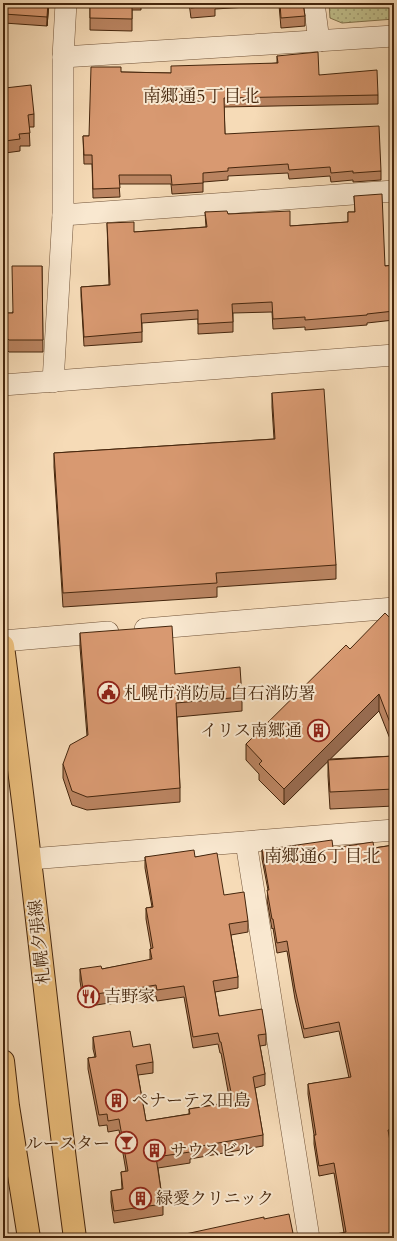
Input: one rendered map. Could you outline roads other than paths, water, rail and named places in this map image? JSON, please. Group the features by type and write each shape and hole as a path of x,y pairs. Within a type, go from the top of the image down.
{"main road":[{"name":"札幌夕張線","path":"3,646 75,1238"},
{"path":"3,1061 5,1106 29,1238"}],"street":[{"path":"54,382 63,215 63,57 66,3"},
{"path":"314,3 319,41"},
{"path":"63,57 394,36"},
{"path":"63,215 394,191"},
{"path":"3,385 394,355"},
{"path":"3,641 394,608"},
{"path":"30,859 394,830"},
{"path":"246,842 309,1238"}],"place":[{"name":"札幌市消防局 白石消防署","path":"108,693"},
{"name":"イリス南郷通","path":"318,730"},
{"name":"吉野家","path":"88,996"},
{"name":"ペナーテス田島","path":"117,1100"},
{"name":"ルースター","path":"126,1143"},
{"name":"サウスビル","path":"155,1150"},
{"name":"緑愛クリニック","path":"141,1198"}],"district":[{"name":"南郷通5丁目北","path":"201,96"},
{"name":"南郷通6丁目北","path":"322,856"}]}
